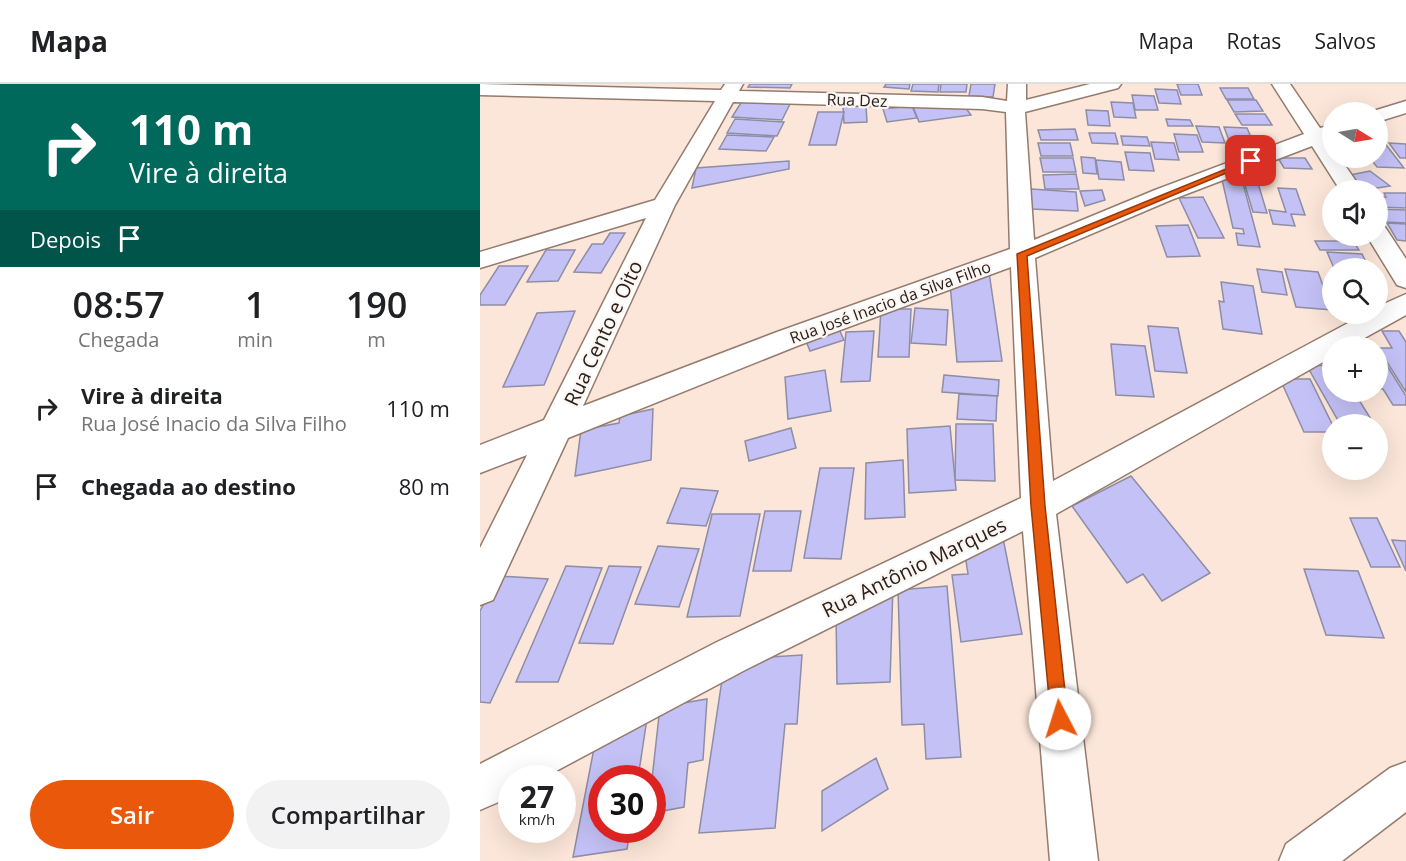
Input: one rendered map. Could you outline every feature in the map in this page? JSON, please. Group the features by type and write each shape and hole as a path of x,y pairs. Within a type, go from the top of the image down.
{"street":[{"path":"1074,861 1038,506 1015,125 1017,96 1112,84"},
{"path":"1281,84 1322,131"},
{"name":"Rua Dez","path":"480,89 730,89 982,103 1017,96"},
{"name":"Rua Cento e Oito","path":"480,587 663,205 730,89"},
{"path":"1388,113 1406,107"},
{"name":"Rua José Inacio da Silva Filho","path":"480,459 787,339 1022,254 1163,195 1322,135"},
{"path":"480,260 663,205"},
{"path":"1386,246 1406,279"},
{"name":"Rua Antônio Marques","path":"480,788 731,656 1038,506 1406,303"},
{"path":"1303,861 1406,784"}],"building":[{"path":"750,84 792,84 790,88 748,87"},
{"path":"886,84 910,84 909,89 884,87"},
{"path":"913,84 939,84 938,92 911,91"},
{"path":"941,84 967,84 966,92 940,92"},
{"path":"971,84 995,84 993,97 969,96"},
{"path":"1177,84 1198,84 1202,95 1181,95"},
{"path":"1220,88 1248,88 1254,99 1226,99"},
{"path":"1155,89 1177,90 1181,104 1159,103"},
{"path":"1132,95 1154,96 1158,110 1135,110"},
{"path":"1227,100 1256,100 1263,111 1234,112"},
{"path":"742,101 790,104 782,120 732,117"},
{"path":"1111,102 1133,103 1136,118 1114,117"},
{"path":"912,104 965,107 971,115 919,122"},
{"path":"866,106 867,122 844,123 843,107"},
{"path":"912,106 917,118 887,122 883,109"},
{"path":"1086,110 1108,111 1110,126 1088,125"},
{"path":"818,112 844,112 836,145 809,145"},
{"path":"1235,114 1265,114 1272,125 1242,125"},
{"path":"735,119 784,122 777,136 727,133"},
{"path":"1166,119 1190,120 1193,126 1168,126"},
{"path":"1196,126 1219,127 1225,143 1202,142"},
{"path":"1224,127 1247,128 1254,144 1230,143"},
{"path":"1075,129 1078,140 1041,140 1038,130"},
{"path":"1089,133 1115,133 1118,144 1092,143"},
{"path":"1174,134 1197,135 1203,152 1179,152"},
{"path":"727,135 774,137 766,151 719,149"},
{"path":"1121,136 1147,137 1150,146 1123,145"},
{"path":"1151,142 1174,143 1179,160 1155,159"},
{"path":"1038,143 1070,143 1073,156 1041,156"},
{"path":"1389,143 1406,144 1406,158 1400,158"},
{"path":"1388,147 1404,168 1388,167"},
{"path":"1125,152 1150,153 1154,171 1129,170"},
{"path":"1081,157 1095,158 1097,174 1083,173"},
{"path":"1040,158 1073,158 1076,172 1043,172"},
{"path":"1278,158 1305,158 1312,169 1284,168"},
{"path":"1096,160 1121,162 1124,180 1099,179"},
{"path":"789,161 789,169 692,188 696,168"},
{"path":"1240,169 1254,170 1267,213 1253,212"},
{"path":"1370,171 1382,180 1350,180 1345,176"},
{"path":"1076,174 1079,189 1045,189 1043,175"},
{"path":"1221,175 1241,176 1260,247 1238,245 1236,233 1244,234 1243,229 1233,228"},
{"path":"1278,188 1296,189 1305,215 1291,214 1295,226 1273,224 1269,210 1286,212"},
{"path":"1031,189 1076,192 1078,211 1031,209"},
{"path":"1102,190 1105,200 1085,206 1080,191"},
{"path":"1388,193 1406,193 1406,208 1388,207"},
{"path":"1203,197 1224,238 1198,238 1179,198"},
{"path":"1388,209 1406,210 1406,223 1388,222"},
{"path":"1388,223 1406,224 1406,241 1397,240"},
{"path":"1188,225 1200,256 1167,257 1156,226"},
{"path":"610,233 625,233 601,273 574,272 592,244 603,244"},
{"path":"1315,241 1322,241 1322,246 1356,246 1359,250 1320,250"},
{"path":"546,250 575,250 558,281 527,282"},
{"path":"1327,252 1362,254 1364,258 1330,258"},
{"path":"499,266 528,266 505,305 480,305 480,295"},
{"path":"1257,269 1282,272 1287,295 1262,292"},
{"path":"1285,269 1318,272 1322,283 1322,309 1296,307"},
{"path":"989,272 1002,361 957,362 950,283"},
{"path":"1221,282 1253,286 1262,334 1223,329 1219,301 1224,302"},
{"path":"915,308 948,310 946,345 911,343"},
{"path":"881,309 911,309 909,357 878,357"},
{"path":"575,311 544,385 503,387 537,313"},
{"path":"837,325 844,340 810,351 804,336"},
{"path":"1148,326 1178,328 1187,373 1155,371"},
{"path":"874,331 870,381 841,382 846,332"},
{"path":"1382,331 1399,331 1406,342 1406,392 1388,364 1388,348 1392,348 1388,336 1385,336"},
{"path":"1111,344 1145,346 1154,397 1116,395"},
{"path":"1322,365 1322,392 1307,366"},
{"path":"1388,367 1406,396 1406,405 1393,405 1388,397"},
{"path":"825,370 831,411 788,419 785,377"},
{"path":"944,375 999,380 998,396 942,392"},
{"path":"1280,379 1310,379 1327,414 1322,414 1322,432 1304,432"},
{"path":"959,394 997,396 996,421 957,419"},
{"path":"1327,402 1360,402 1368,414 1334,414"},
{"path":"653,409 651,460 575,476 581,430 619,423 620,416"},
{"path":"956,424 993,424 995,481 955,480"},
{"path":"950,426 956,490 909,493 907,429"},
{"path":"791,428 796,448 749,461 745,441"},
{"path":"903,460 905,517 865,519 866,463"},
{"path":"820,468 854,468 841,559 804,558"},
{"path":"1131,476 1210,573 1162,601 1143,574 1127,583 1072,506"},
{"path":"681,488 718,491 706,526 667,523"},
{"path":"765,511 801,511 791,571 753,571"},
{"path":"712,514 760,514 740,616 687,617"},
{"path":"1350,518 1377,518 1400,567 1371,567"},
{"path":"1002,533 1022,634 961,642 952,575 968,574 964,548"},
{"path":"1392,540 1406,541 1406,571"},
{"path":"658,546 699,549 679,607 635,604"},
{"path":"566,566 602,568 558,682 516,682"},
{"path":"609,566 641,567 613,644 579,643"},
{"path":"1304,569 1358,571 1384,638 1326,635"},
{"path":"499,576 548,579 490,703 480,702 480,611"},
{"path":"893,585 890,682 837,684 836,611"},
{"path":"947,586 961,757 926,759 924,724 902,725 898,590"},
{"path":"802,655 797,724 785,724 775,828 699,833 725,660"},
{"path":"707,699 703,760 688,763 684,807 666,810 666,765 654,765 660,707"},
{"path":"648,712 640,765 591,765 596,738"},
{"path":"876,758 888,789 822,831 822,791"},
{"path":"588,779 588,843 628,843 627,849 573,857"}],"route":[{"path":"1060,719 1038,506 1022,254 1251,161"}]}
